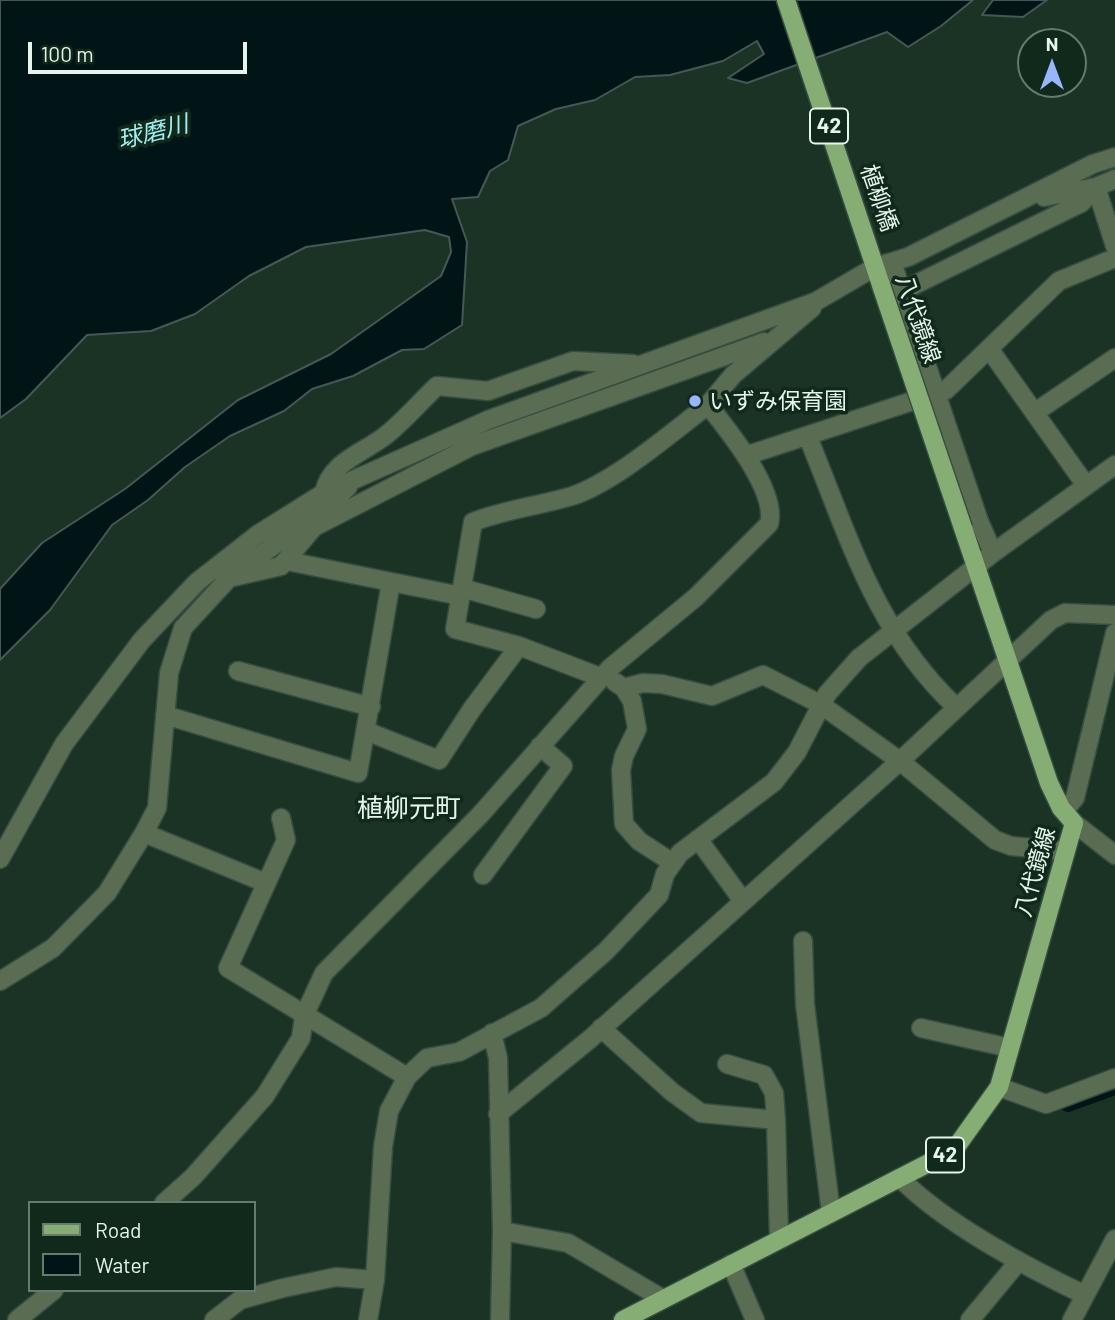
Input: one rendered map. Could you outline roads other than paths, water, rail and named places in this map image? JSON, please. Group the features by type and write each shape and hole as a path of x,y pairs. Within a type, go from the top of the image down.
{"main road":[{"name":"植柳橋","path":"786,0 880,260"},
{"name":"八代鏡線","path":"623,1320 954,1150 999,1087 1074,823 1061,807 1049,783 1005,660 881,285 880,260"}],"street":[{"path":"0,982 53,948 98,902 158,808 169,673 183,628 229,578 326,500 354,480 488,419 815,302 880,260 908,257 1115,157"},
{"path":"1023,201 1096,187 1115,179"},
{"path":"902,292 1082,203 1096,187"},
{"path":"1096,187 1115,246"},
{"path":"748,455 946,390 1059,281 1115,258"},
{"path":"880,260 902,292 993,553"},
{"path":"673,863 639,841 624,824 621,770 624,756 637,729 632,701 624,688 602,676 519,646 455,629 472,522 506,509 574,495 622,468 708,405 733,375 773,339 810,312 815,302"},
{"path":"314,527 472,446 773,339"},
{"path":"990,350 1037,411 1085,484"},
{"path":"1037,411 1115,358"},
{"path":"229,578 281,566 314,527 326,500 326,482 354,453 384,437 437,386 488,391 573,361 641,365"},
{"path":"166,1201 193,1177 265,1096 301,1038 304,1016 324,973 411,888 602,676 695,597 769,524 772,514 748,455 708,405"},
{"path":"807,437 876,605 925,678 956,707"},
{"path":"368,1320 375,1280 383,1147 389,1111 407,1077 427,1058 459,1052 541,1008 606,951 659,895 665,874 680,853 774,782 797,752 820,704 859,658 993,553 1085,484 1115,465"},
{"path":"0,859 64,744 142,640 197,582 257,536 326,500"},
{"path":"286,561 391,582 461,592 536,609"},
{"path":"166,715 358,773 391,582"},
{"path":"498,1114 601,1028 900,761 1005,660 1058,615 1115,615"},
{"path":"1061,807 1069,805 1075,798 1115,633"},
{"path":"366,731 439,761 472,709 519,646"},
{"path":"238,671 371,707"},
{"path":"624,688 642,683 662,684 712,696 763,675 820,704 900,761 995,840 1023,848 1066,851"},
{"path":"483,875 563,766 540,746"},
{"path":"281,818 286,839 228,968 407,1077"},
{"path":"1074,823 1113,849"},
{"path":"144,833 266,883"},
{"path":"698,839 743,901"},
{"path":"803,941 805,1004 831,1213"},
{"path":"601,1028 672,1092 701,1113 776,1120"},
{"path":"921,1028 1010,1048"},
{"path":"492,1033 498,1058 502,1231 500,1320"},
{"path":"727,1064 764,1075 774,1093 779,1239"},
{"path":"999,1087 1046,1104 1115,1078"},
{"path":"900,1178 918,1196 1019,1261 1085,1295"},
{"path":"502,1231 568,1243 663,1299"},
{"path":"1072,1320 1115,1239"},
{"path":"970,1320 1019,1261"},
{"path":"731,1264 755,1320"},
{"path":"214,1320 240,1300 283,1288 336,1277 375,1280"},
{"path":"17,1320 52,1292"}],"water":[{"name":"球磨川","path":"0,0 973,0 941,26 908,47 887,32 747,83 728,78 764,54 757,41 723,61 670,75 635,77 595,100 556,109 518,126 508,160 490,171 478,197 452,199 467,242 462,325 424,349 402,350 353,376 312,389 284,411 230,436 185,467 148,500 112,525 50,610 0,660 0,589 42,543 125,489 238,400 331,354 441,276 451,252 449,237 425,230 306,247 249,276 195,314 151,331 87,335 26,399 0,418"},
{"path":"993,0 1047,0 1023,17 982,15"}],"waterway":[{"path":"1068,1104 1115,1087"}],"place":[{"name":"いずみ保育園","path":"695,401"}],"district":[{"name":"植柳元町","path":"409,808"}]}
